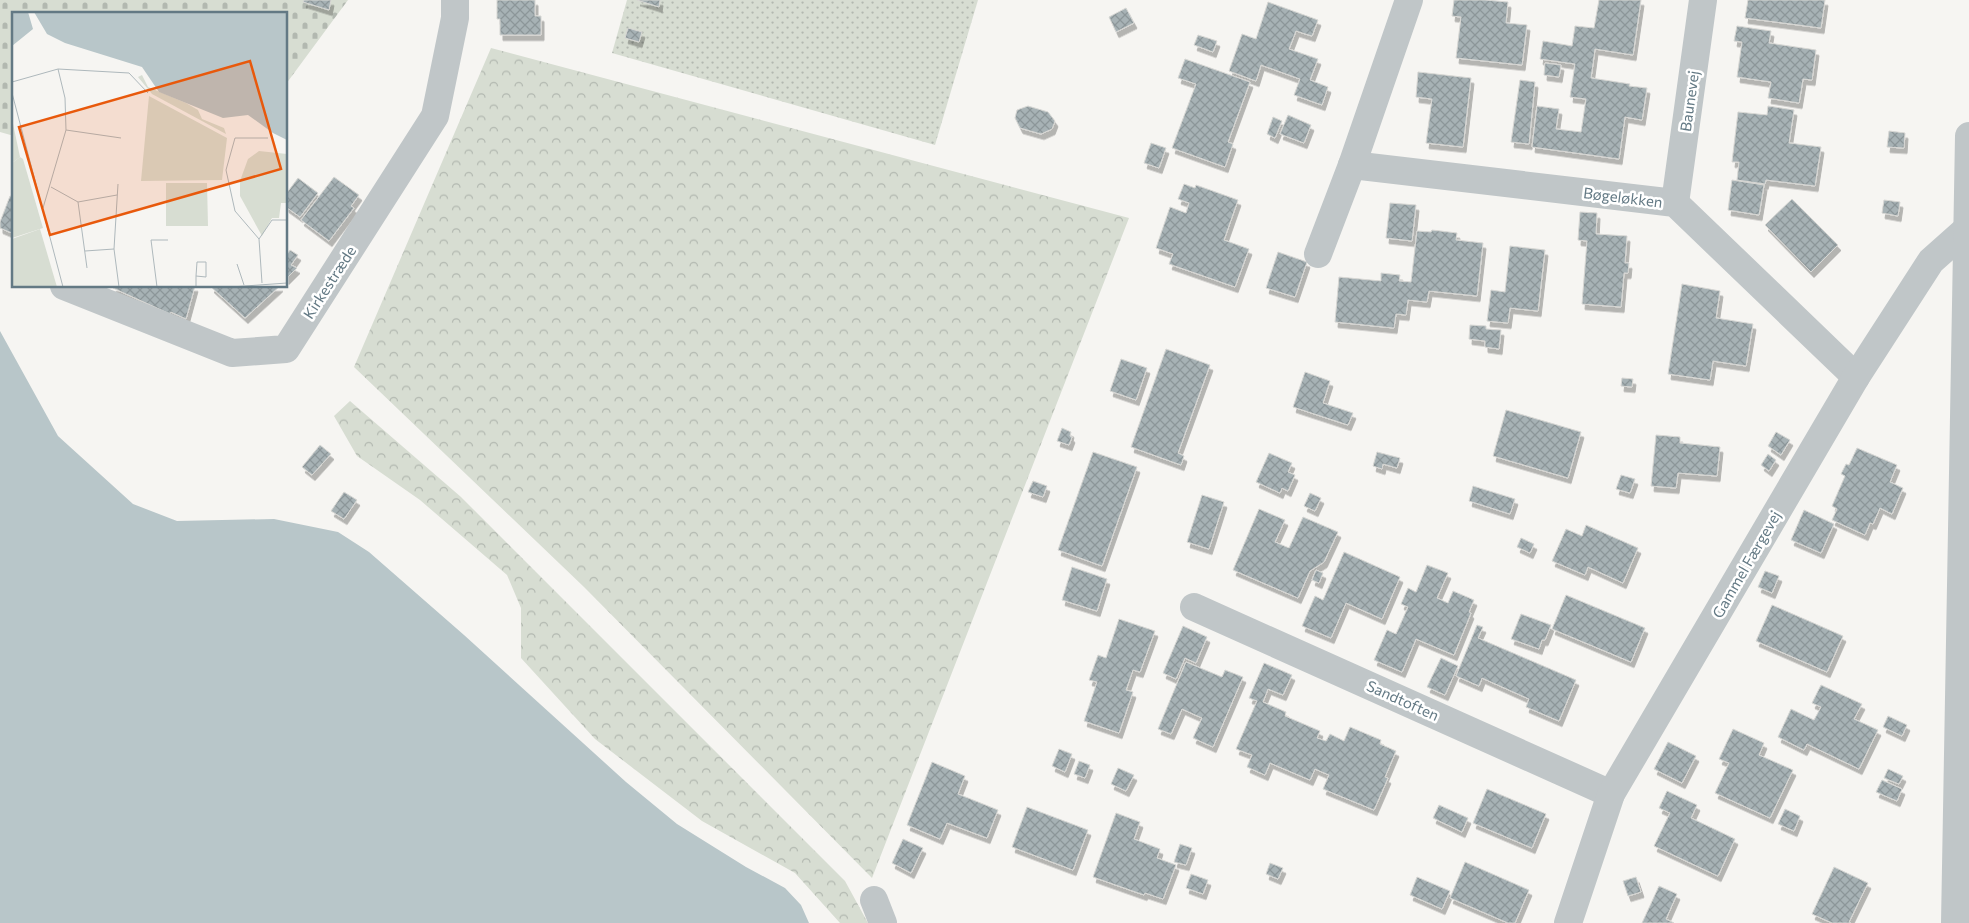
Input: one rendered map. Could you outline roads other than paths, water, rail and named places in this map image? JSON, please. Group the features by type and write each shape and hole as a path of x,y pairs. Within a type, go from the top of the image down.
{"street":[{"name":"Kirkestræde","path":"69,288 232,353 286,350 435,116 455,18 455,0"},
{"path":"1318,254 1352,165 1409,0"},
{"name":"Baunevej","path":"1675,203 1704,0"},
{"path":"1955,923 1969,136"},
{"name":"Bøgeløkken","path":"1352,165 1675,203 1856,377"},
{"name":"Gammel Færgevej","path":"1568,923 1611,794 1856,377 1931,261 1967,229"},
{"name":"Sandtoften","path":"1194,607 1611,794"}]}
